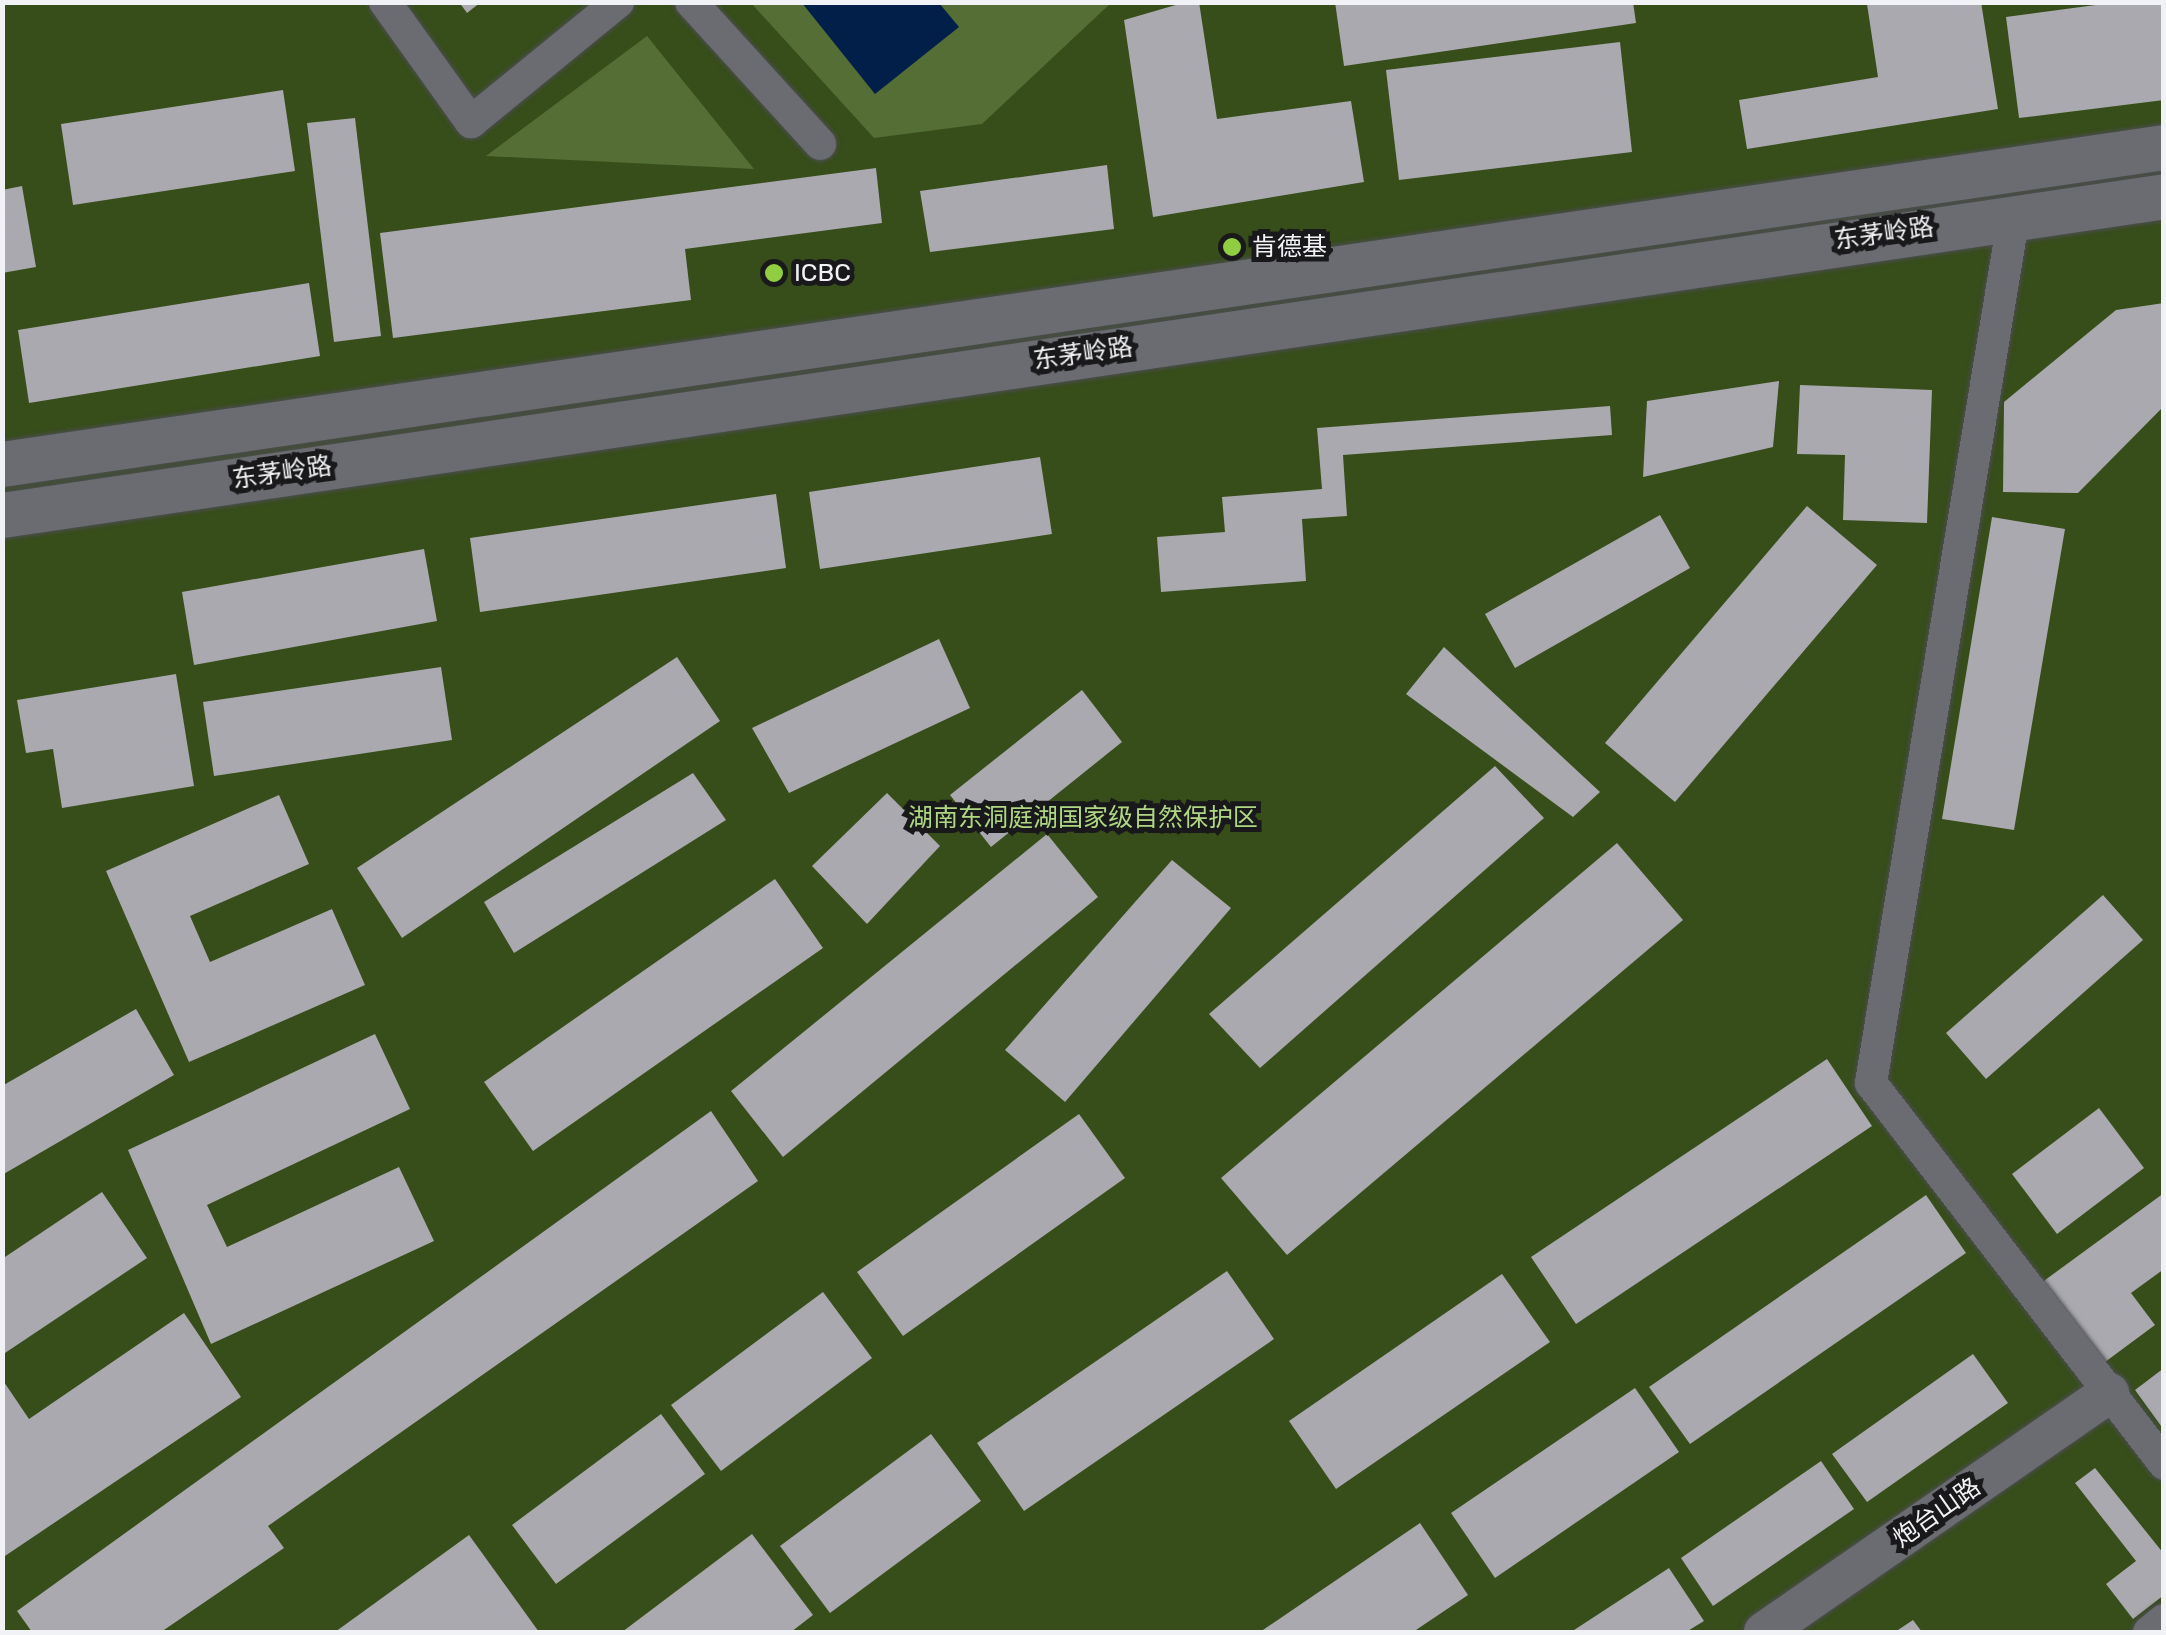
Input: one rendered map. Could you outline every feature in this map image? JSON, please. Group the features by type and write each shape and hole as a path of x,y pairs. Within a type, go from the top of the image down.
{"main road":[{"name":"东茅岭路","path":"2,464 2164,147"},
{"name":"东茅岭路","path":"2,515 2014,215 2164,196"}],"street":[{"path":"385,2 471,122 618,2"},
{"path":"692,2 820,144"},
{"path":"2014,215 1871,1083 2164,1464"},
{"name":"炮台山路","path":"1764,1632 2109,1393"},
{"path":"2149,1632 2164,1620"}],"green space":[{"name":"湖南东洞庭湖国家级自然保护区","path":"3,3 2163,3 2163,1632 3,1632"},
{"path":"751,3 1111,3 982,124 874,138"},
{"path":"647,36 754,169 486,156"}],"water":[{"path":"802,3 939,3 959,27 875,94"}],"building":[{"path":"459,2 481,2 467,13"},
{"path":"1186,2 1199,2 1217,119 1351,101 1364,182 1153,217 1124,20"},
{"path":"1335,2 1633,2 1636,23 1344,66"},
{"path":"1981,2 1998,109 1747,149 1739,100 1878,77 1867,4"},
{"path":"2118,2 2164,2 2164,100 2019,118 2006,17"},
{"path":"1620,42 1632,152 1399,180 1386,70"},
{"path":"283,90 295,171 73,205 61,124"},
{"path":"355,118 381,336 334,342 307,123"},
{"path":"1107,165 1114,229 930,252 920,191"},
{"path":"876,168 882,223 685,249 691,300 393,338 380,233"},
{"path":"22,186 36,267 2,273 2,190"},
{"path":"309,283 320,356 29,403 18,330"},
{"path":"2164,303 2164,406 2078,493 2003,492 2004,402 2116,310"},
{"path":"1779,381 1773,447 1643,477 1647,401"},
{"path":"1800,385 1932,390 1927,523 1843,520 1845,455 1797,454"},
{"path":"1610,406 1612,435 1343,455 1347,516 1302,519 1306,581 1161,592 1157,537 1225,532 1222,497 1322,489 1317,428"},
{"path":"1040,457 1052,534 820,569 809,492"},
{"path":"776,494 786,568 480,612 470,538"},
{"path":"1807,506 1877,565 1675,802 1605,743"},
{"path":"1660,515 1690,568 1515,668 1485,614"},
{"path":"1992,517 2065,529 2014,830 1942,819"},
{"path":"424,549 437,621 194,665 182,592"},
{"path":"939,639 970,708 789,793 752,728"},
{"path":"1444,647 1600,792 1573,817 1406,694"},
{"path":"677,657 720,721 402,938 357,868"},
{"path":"441,667 452,740 214,776 203,702"},
{"path":"176,674 194,786 62,808 53,749 26,753 17,700"},
{"path":"1082,690 1122,742 991,847 950,795"},
{"path":"1495,766 1544,818 1260,1068 1209,1014"},
{"path":"693,773 726,820 514,953 484,902"},
{"path":"887,793 940,846 867,924 812,866"},
{"path":"279,795 309,864 190,916 210,962 332,909 365,985 189,1062 106,871"},
{"path":"1047,834 1098,897 783,1157 731,1091"},
{"path":"1617,843 1683,920 1287,1255 1221,1178"},
{"path":"1172,860 1231,908 1065,1102 1005,1050"},
{"path":"775,879 823,948 533,1151 484,1082"},
{"path":"2103,895 2143,940 1986,1079 1946,1033"},
{"path":"136,1009 174,1075 2,1175 2,1086"},
{"path":"375,1034 410,1109 207,1205 227,1247 399,1167 434,1241 211,1344 128,1150"},
{"path":"1827,1059 1872,1126 1576,1324 1531,1257"},
{"path":"2099,1108 2144,1168 2057,1234 2012,1174"},
{"path":"711,1111 758,1181 268,1526 284,1548 161,1632 32,1632 17,1611"},
{"path":"1079,1114 1125,1178 903,1336 857,1272"},
{"path":"102,1192 147,1258 2,1355 2,1259"},
{"path":"2164,1193 2164,1269 2131,1293 2155,1325 2101,1365 2041,1283"},
{"path":"1926,1195 1966,1253 1690,1444 1649,1387"},
{"path":"1227,1271 1274,1339 1024,1511 977,1443"},
{"path":"1502,1274 1550,1342 1336,1489 1289,1421"},
{"path":"823,1292 872,1358 721,1471 671,1405"},
{"path":"184,1313 241,1397 2,1558 2,1379 29,1419"},
{"path":"1973,1354 2008,1403 1867,1502 1832,1454"},
{"path":"2164,1368 2164,1430 2135,1390"},
{"path":"1635,1388 1679,1452 1495,1578 1451,1513"},
{"path":"661,1414 705,1474 556,1584 512,1525"},
{"path":"931,1434 981,1501 830,1613 780,1546"},
{"path":"1821,1461 1854,1509 1713,1606 1681,1558"},
{"path":"2095,1468 2164,1554 2164,1595 2133,1619 2106,1584 2136,1561 2075,1483"},
{"path":"1420,1523 1468,1595 1413,1632 1260,1632"},
{"path":"752,1534 813,1615 791,1632 622,1632"},
{"path":"469,1535 539,1632 335,1632"},
{"path":"1669,1568 1704,1621 1686,1632 1571,1632"},
{"path":"1913,1620 1922,1632 1895,1632"}],"place":[{"name":"肯德基","path":"1232,247"},
{"name":"ICBC","path":"774,273"}]}
